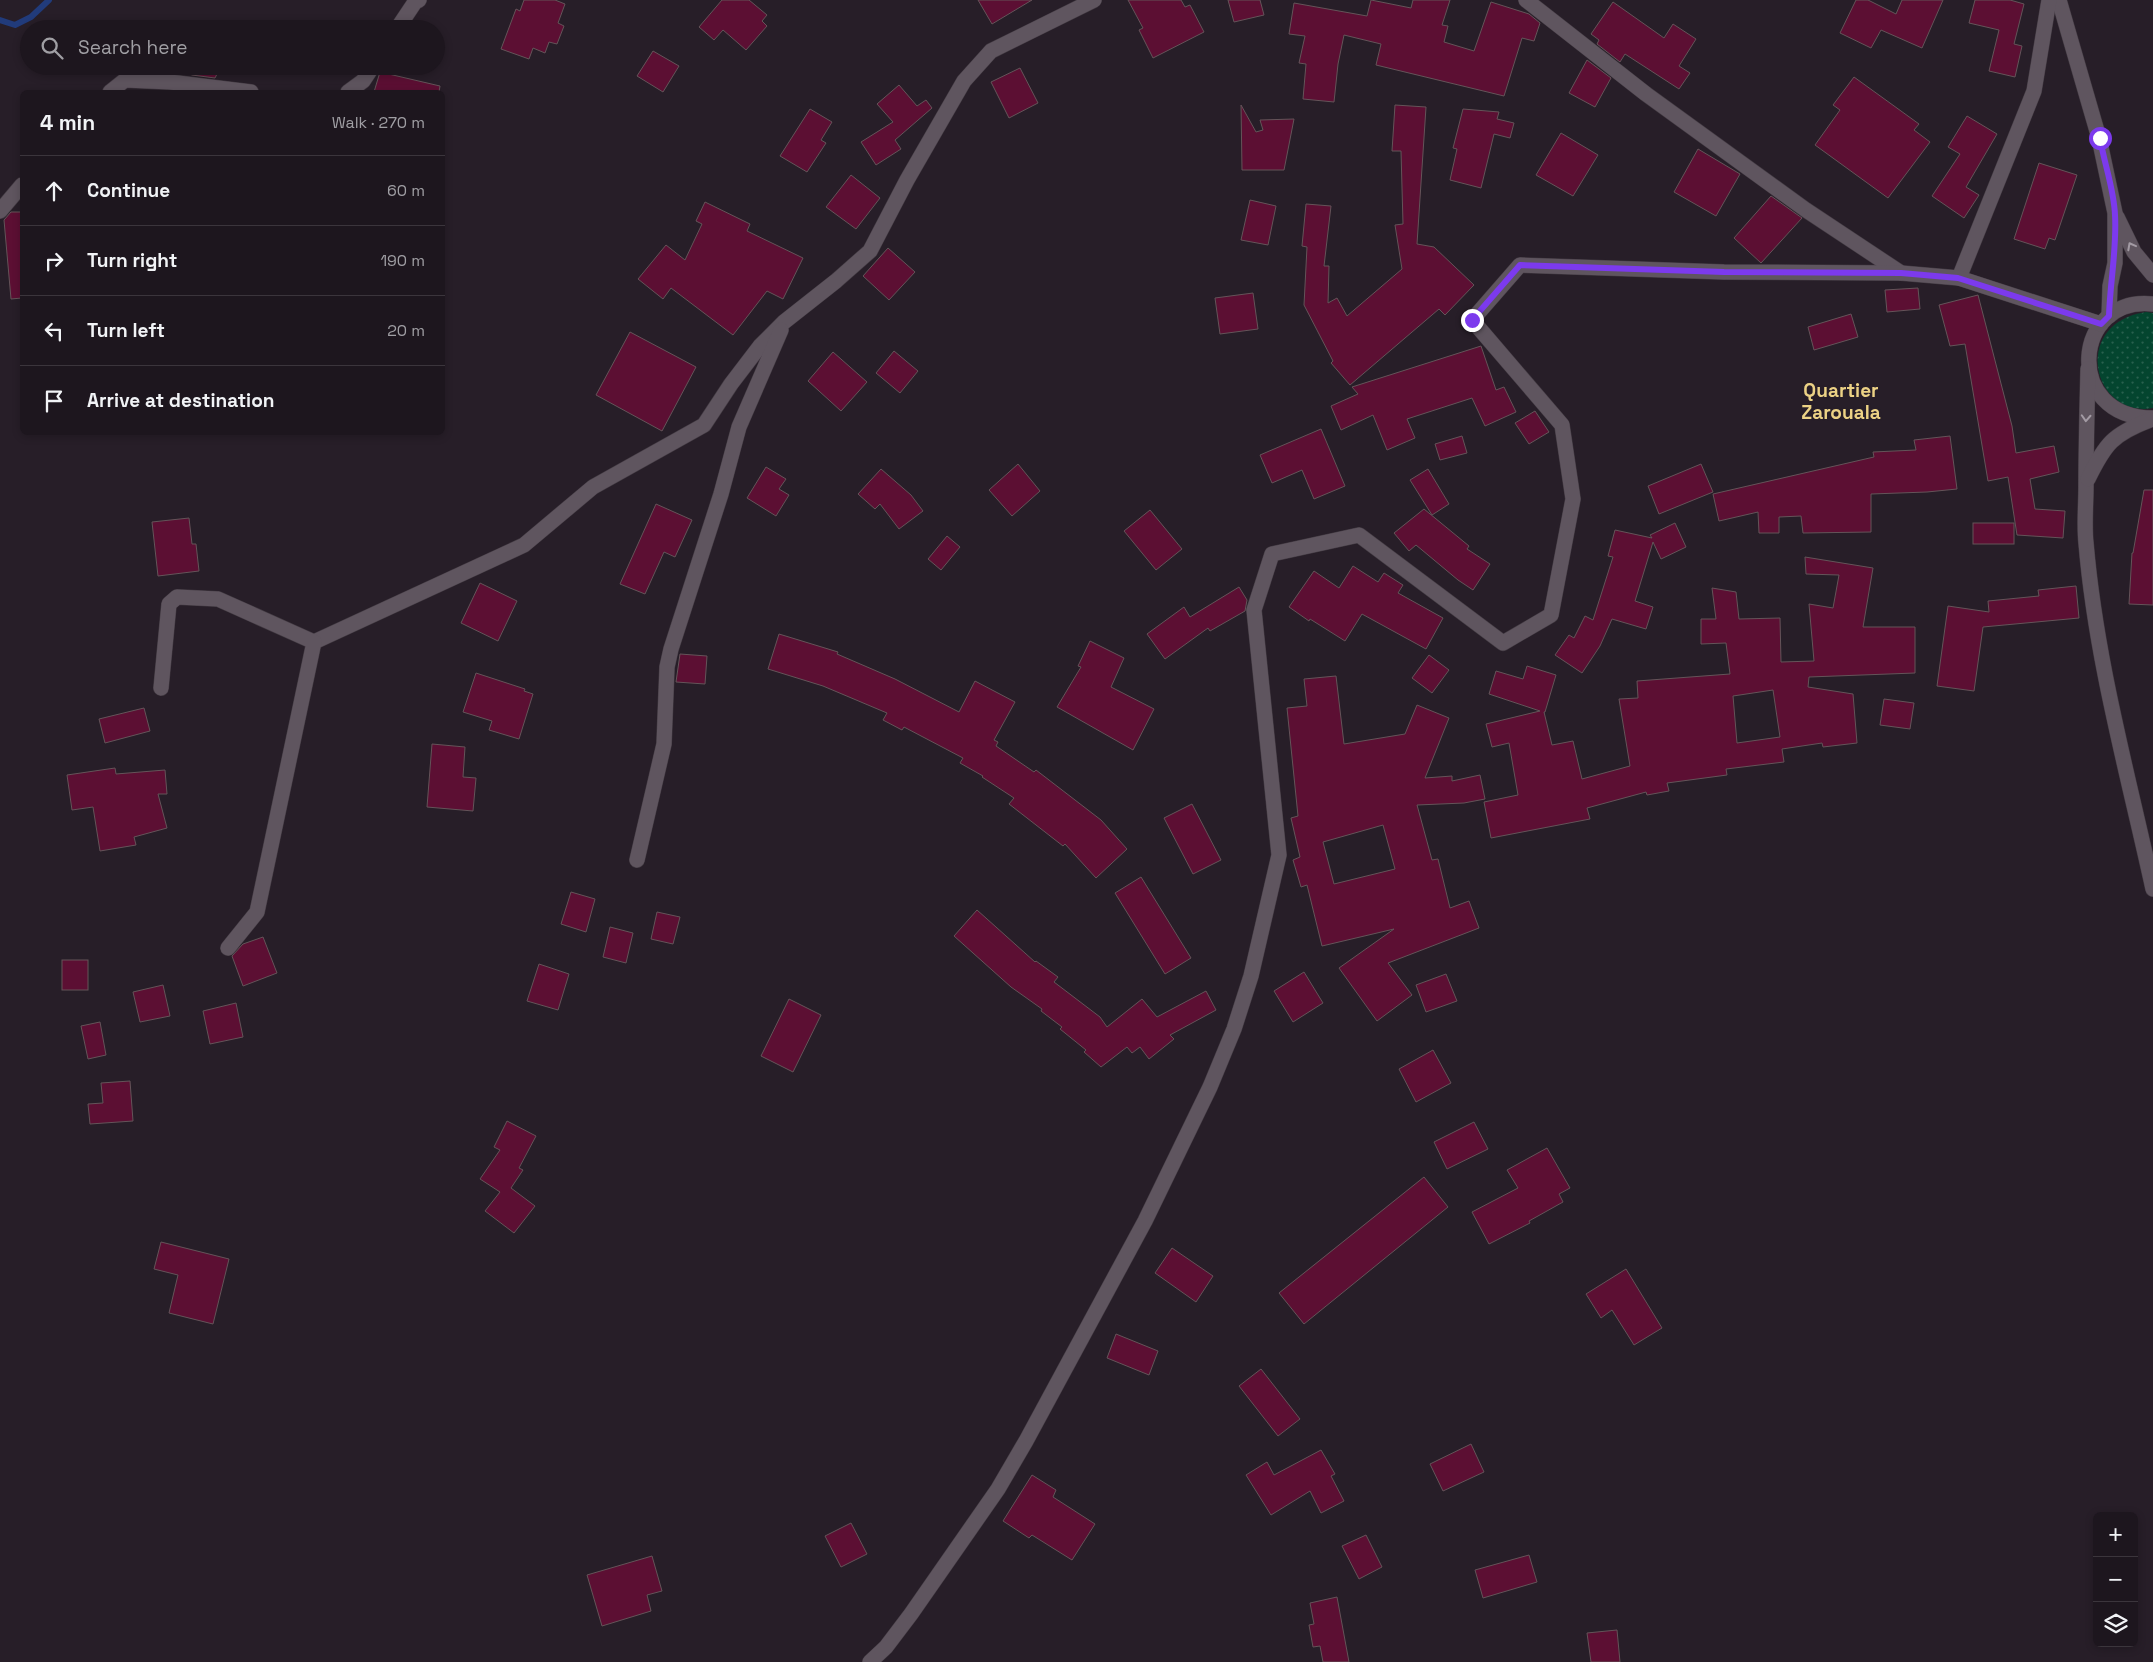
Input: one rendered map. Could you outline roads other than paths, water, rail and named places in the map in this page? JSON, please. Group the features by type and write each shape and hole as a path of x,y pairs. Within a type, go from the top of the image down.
{"street":[{"path":"403,20 415,2 419,0"},
{"path":"161,688 169,604 177,597 218,599 314,642 524,545 593,487 704,425 731,384 760,346 784,322 870,251 907,180 964,81 991,51 1094,0"},
{"path":"1526,0 1654,100 1806,210 1901,273"},
{"path":"1958,278 2034,91 2049,0"},
{"path":"2059,0 2100,138 2115,213 2115,263 2105,320"},
{"path":"351,90 363,81 367,75"},
{"path":"112,90 125,80 170,82 235,90"},
{"path":"0,211 20,187"},
{"path":"2115,213 2134,252 2153,275"},
{"path":"870,1662 886,1647 911,1614 998,1489 1022,1449 1145,1222 1210,1087 1234,1029 1251,976 1278,855 1254,610 1272,554 1359,535 1503,643 1551,615 1573,499 1562,425 1472,320 1520,265 1724,272 1901,273 1958,278 2105,320"},
{"path":"2153,304 2143,303 2125,306 2105,320 2092,338 2088,353 2085,541 2099,645 2112,711 2153,889"},
{"path":"637,860 664,744 667,668 671,650 721,494 739,427 784,322"},
{"path":"2088,369 2094,386 2104,400 2118,411 2135,417 2153,418"},
{"path":"2086,483 2098,458 2110,442 2128,429 2153,418"},
{"path":"228,948 257,912 314,642"}],"waterway":[{"path":"25,20 31,17 49,0"},
{"path":"0,20 15,25 20,22"}],"district":[{"name":"Quartier Zarouala","path":"1841,401"}]}
